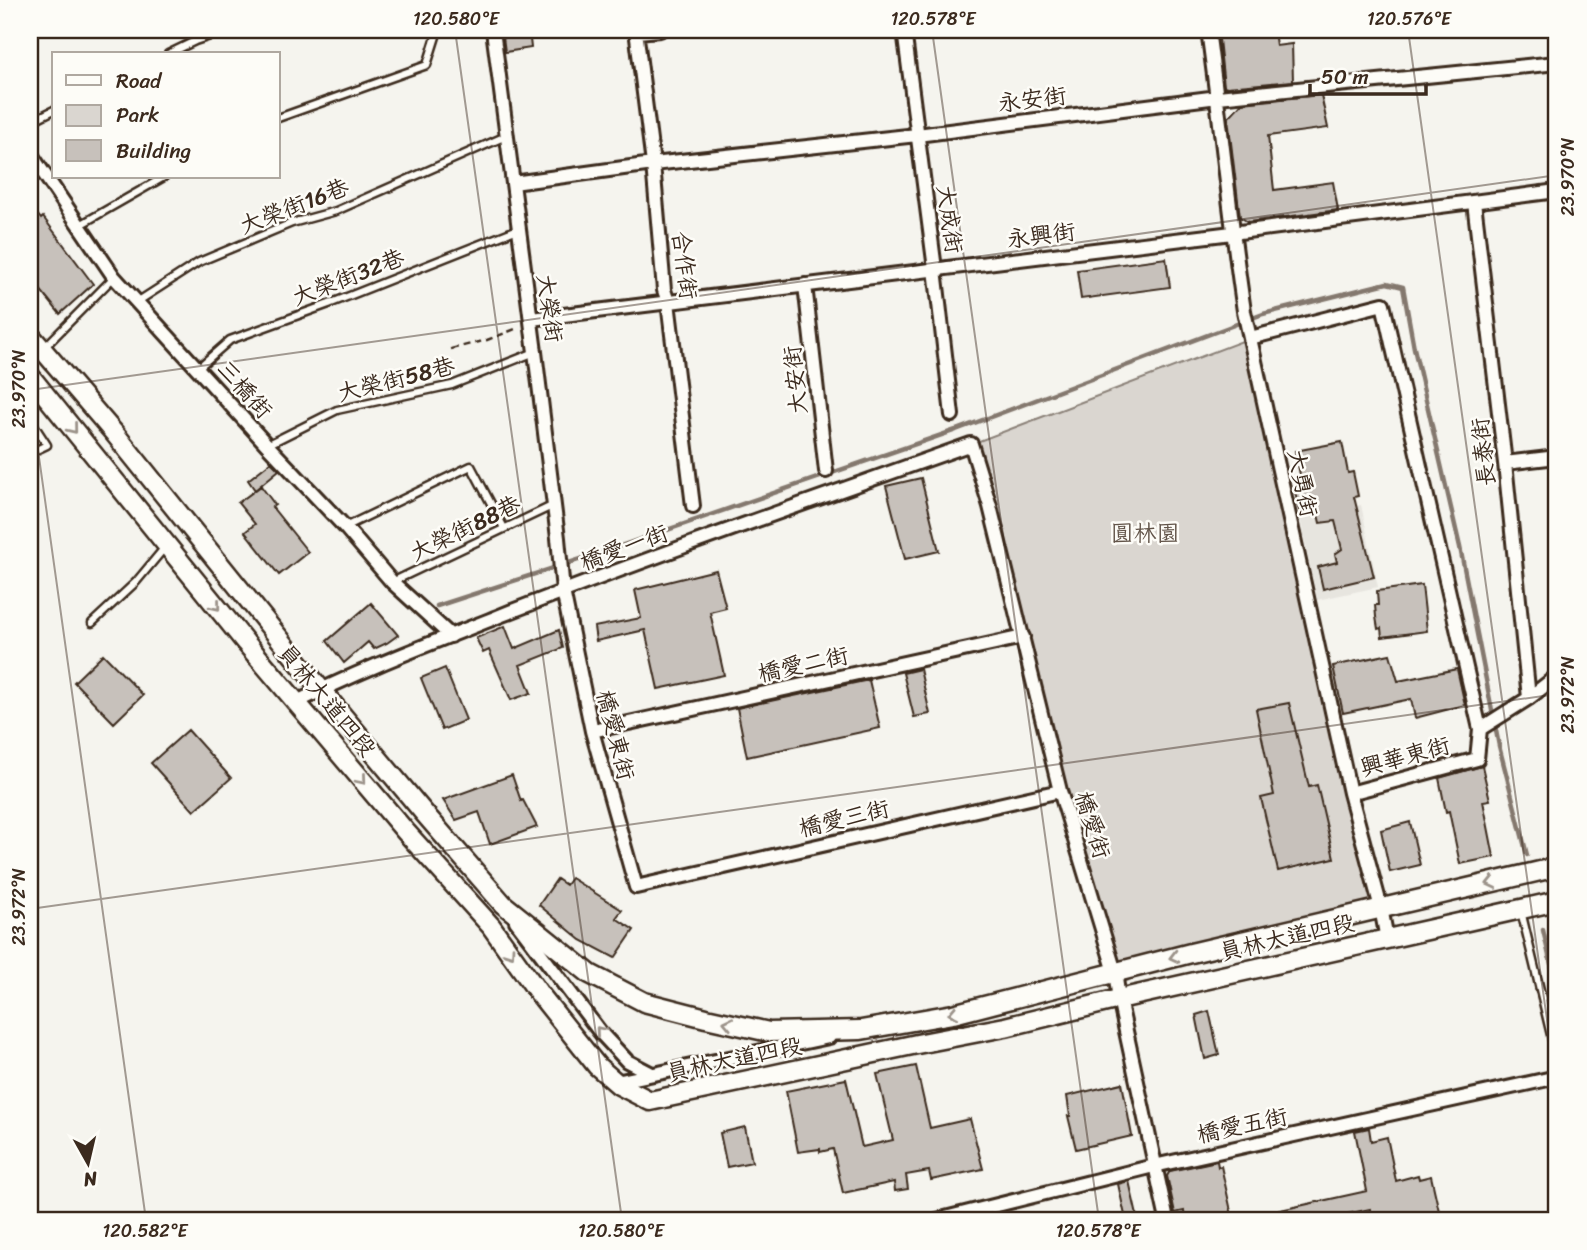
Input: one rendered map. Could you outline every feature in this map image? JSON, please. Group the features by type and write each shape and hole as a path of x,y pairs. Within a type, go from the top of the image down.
{"main road":[{"name":"員林大道四段","path":"30,335 36,356 115,434 321,690 503,904 590,974 644,1002 769,1032 861,1030 953,1014 1115,972 1557,867"},
{"name":"員林大道四段","path":"30,376 246,643 406,832 491,926 597,1066 616,1082 650,1101 1005,1027 1554,901"}],"street":[{"name":"大榮街","path":"493,30 562,586"},
{"path":"636,31 660,30"},
{"name":"大成街","path":"904,30 952,415"},
{"name":"大勇街","path":"1208,30 1244,312 1350,793 1387,939"},
{"name":"合作街","path":"636,31 653,164 664,290 668,302 693,506"},
{"name":"永安街","path":"513,183 1218,97 1557,63"},
{"name":"三橋街","path":"30,153 114,277 345,527 392,582 451,636"},
{"name":"永興街","path":"531,321 1557,191"},
{"name":"長泰街","path":"1474,202 1529,698"},
{"name":"大安街","path":"805,285 826,471"},
{"path":"1249,334 1383,304 1482,728 1529,698 1557,676"},
{"name":"橋愛一街","path":"297,702 562,586 971,444"},
{"name":"橋愛街","path":"971,444 990,506 1060,791 1115,972 1167,1220"},
{"path":"1505,463 1557,457"},
{"name":"橋愛東街","path":"562,586 592,731 636,887"},
{"name":"橋愛二街","path":"592,731 1023,638"},
{"name":"興華東街","path":"1350,793 1478,759 1482,728"},
{"name":"橋愛三街","path":"636,887 1060,791"},
{"path":"503,904 600,1032 627,1061 652,1074"},
{"path":"616,1082 861,1030"},
{"name":"橋愛五街","path":"937,1220 1154,1166 1557,1077"}],"lane":[{"path":"172,52 228,30"},
{"path":"280,117 427,65 438,30"},
{"path":"30,122 52,111"},
{"name":"大榮街16巷","path":"138,302 199,262 292,223 336,211 506,136"},
{"path":"80,225 162,178"},
{"name":"大榮街32巷","path":"198,368 230,340 329,304 519,228"},
{"path":"36,356 114,277"},
{"name":"大榮街58巷","path":"267,445 337,410 452,385 535,352"},
{"path":"30,419 47,445 30,453"},
{"path":"345,527 471,467 504,528"},
{"name":"大榮街88巷","path":"392,582 554,505"},
{"path":"92,623 135,582 167,545"},
{"path":"1554,901 1557,925"},
{"path":"1521,909 1557,1059"}],"path":[{"path":"452,349 487,340 531,321"}],"shaded area":[{"path":"1361,505 1378,587 1317,600 1300,518"}],"green space":[{"name":"圓林園","path":"1250,338 1381,908 1115,972 971,444"}],"building":[{"path":"502,30 529,30 531,48 505,52"},
{"path":"1218,30 1274,30 1276,46 1292,44 1293,81 1224,86"},
{"path":"1321,95 1328,128 1268,136 1274,190 1333,182 1338,210 1248,222 1240,217 1228,118 1242,103"},
{"path":"30,205 41,219 43,217 93,284 60,314 30,277"},
{"path":"1166,258 1170,287 1081,299 1077,270"},
{"path":"1342,442 1348,473 1353,472 1358,496 1354,497 1374,577 1323,589 1318,567 1337,562 1335,554 1342,549 1335,521 1320,523 1316,506 1299,510 1294,486 1302,484 1295,451"},
{"path":"271,462 279,470 255,490 248,480"},
{"path":"921,478 939,551 905,559 886,486"},
{"path":"261,486 275,505 272,507 308,552 279,575 245,532 255,524 238,503"},
{"path":"716,570 726,608 710,612 724,675 658,689 645,630 596,641 594,627 641,618 635,590"},
{"path":"1422,585 1427,631 1382,637 1376,617 1377,591"},
{"path":"371,603 398,635 374,649 368,642 344,663 327,641"},
{"path":"505,626 514,649 559,630 563,648 520,665 531,693 511,700 489,650 483,653 476,638"},
{"path":"103,654 143,695 114,723 74,682"},
{"path":"1390,654 1398,681 1457,669 1465,705 1415,718 1411,699 1343,713 1333,666"},
{"path":"445,668 466,720 442,730 421,678"},
{"path":"920,669 930,714 914,717 903,673"},
{"path":"869,680 880,728 747,757 737,708"},
{"path":"1289,703 1309,787 1317,785 1334,858 1278,871 1261,798 1274,795 1256,709"},
{"path":"188,730 231,778 194,811 151,763"},
{"path":"1482,766 1490,800 1483,801 1494,857 1460,864 1439,778"},
{"path":"512,775 521,801 523,800 537,827 490,844 479,812 456,820 443,800"},
{"path":"1410,822 1420,865 1390,872 1381,830"},
{"path":"571,878 622,910 616,918 634,930 615,958 581,940 539,905 557,879 566,885"},
{"path":"1209,1011 1219,1055 1205,1059 1196,1015"},
{"path":"916,1066 930,1128 970,1119 983,1169 931,1180 929,1171 906,1175 908,1189 895,1191 894,1182 843,1193 833,1149 798,1152 786,1091 846,1079 862,1147 893,1140 877,1074"},
{"path":"1122,1083 1132,1136 1076,1149 1068,1116 1067,1096"},
{"path":"745,1127 752,1162 727,1167 720,1133"},
{"path":"1369,1128 1371,1141 1387,1137 1396,1181 1418,1175 1419,1179 1431,1176 1441,1220 1372,1220 1370,1209 1320,1220 1258,1220 1258,1215 1367,1191 1355,1131"},
{"path":"1217,1161 1218,1167 1221,1166 1233,1220 1185,1220 1184,1211 1175,1213 1167,1176 1170,1171"},
{"path":"1129,1181 1138,1220 1126,1220 1118,1184"}],"waterway":[{"path":"437,606 615,548 956,430 1263,314 1387,283 1403,287 1414,348 1460,547 1499,746 1527,855"},
{"path":"1543,930 1557,990"}]}
